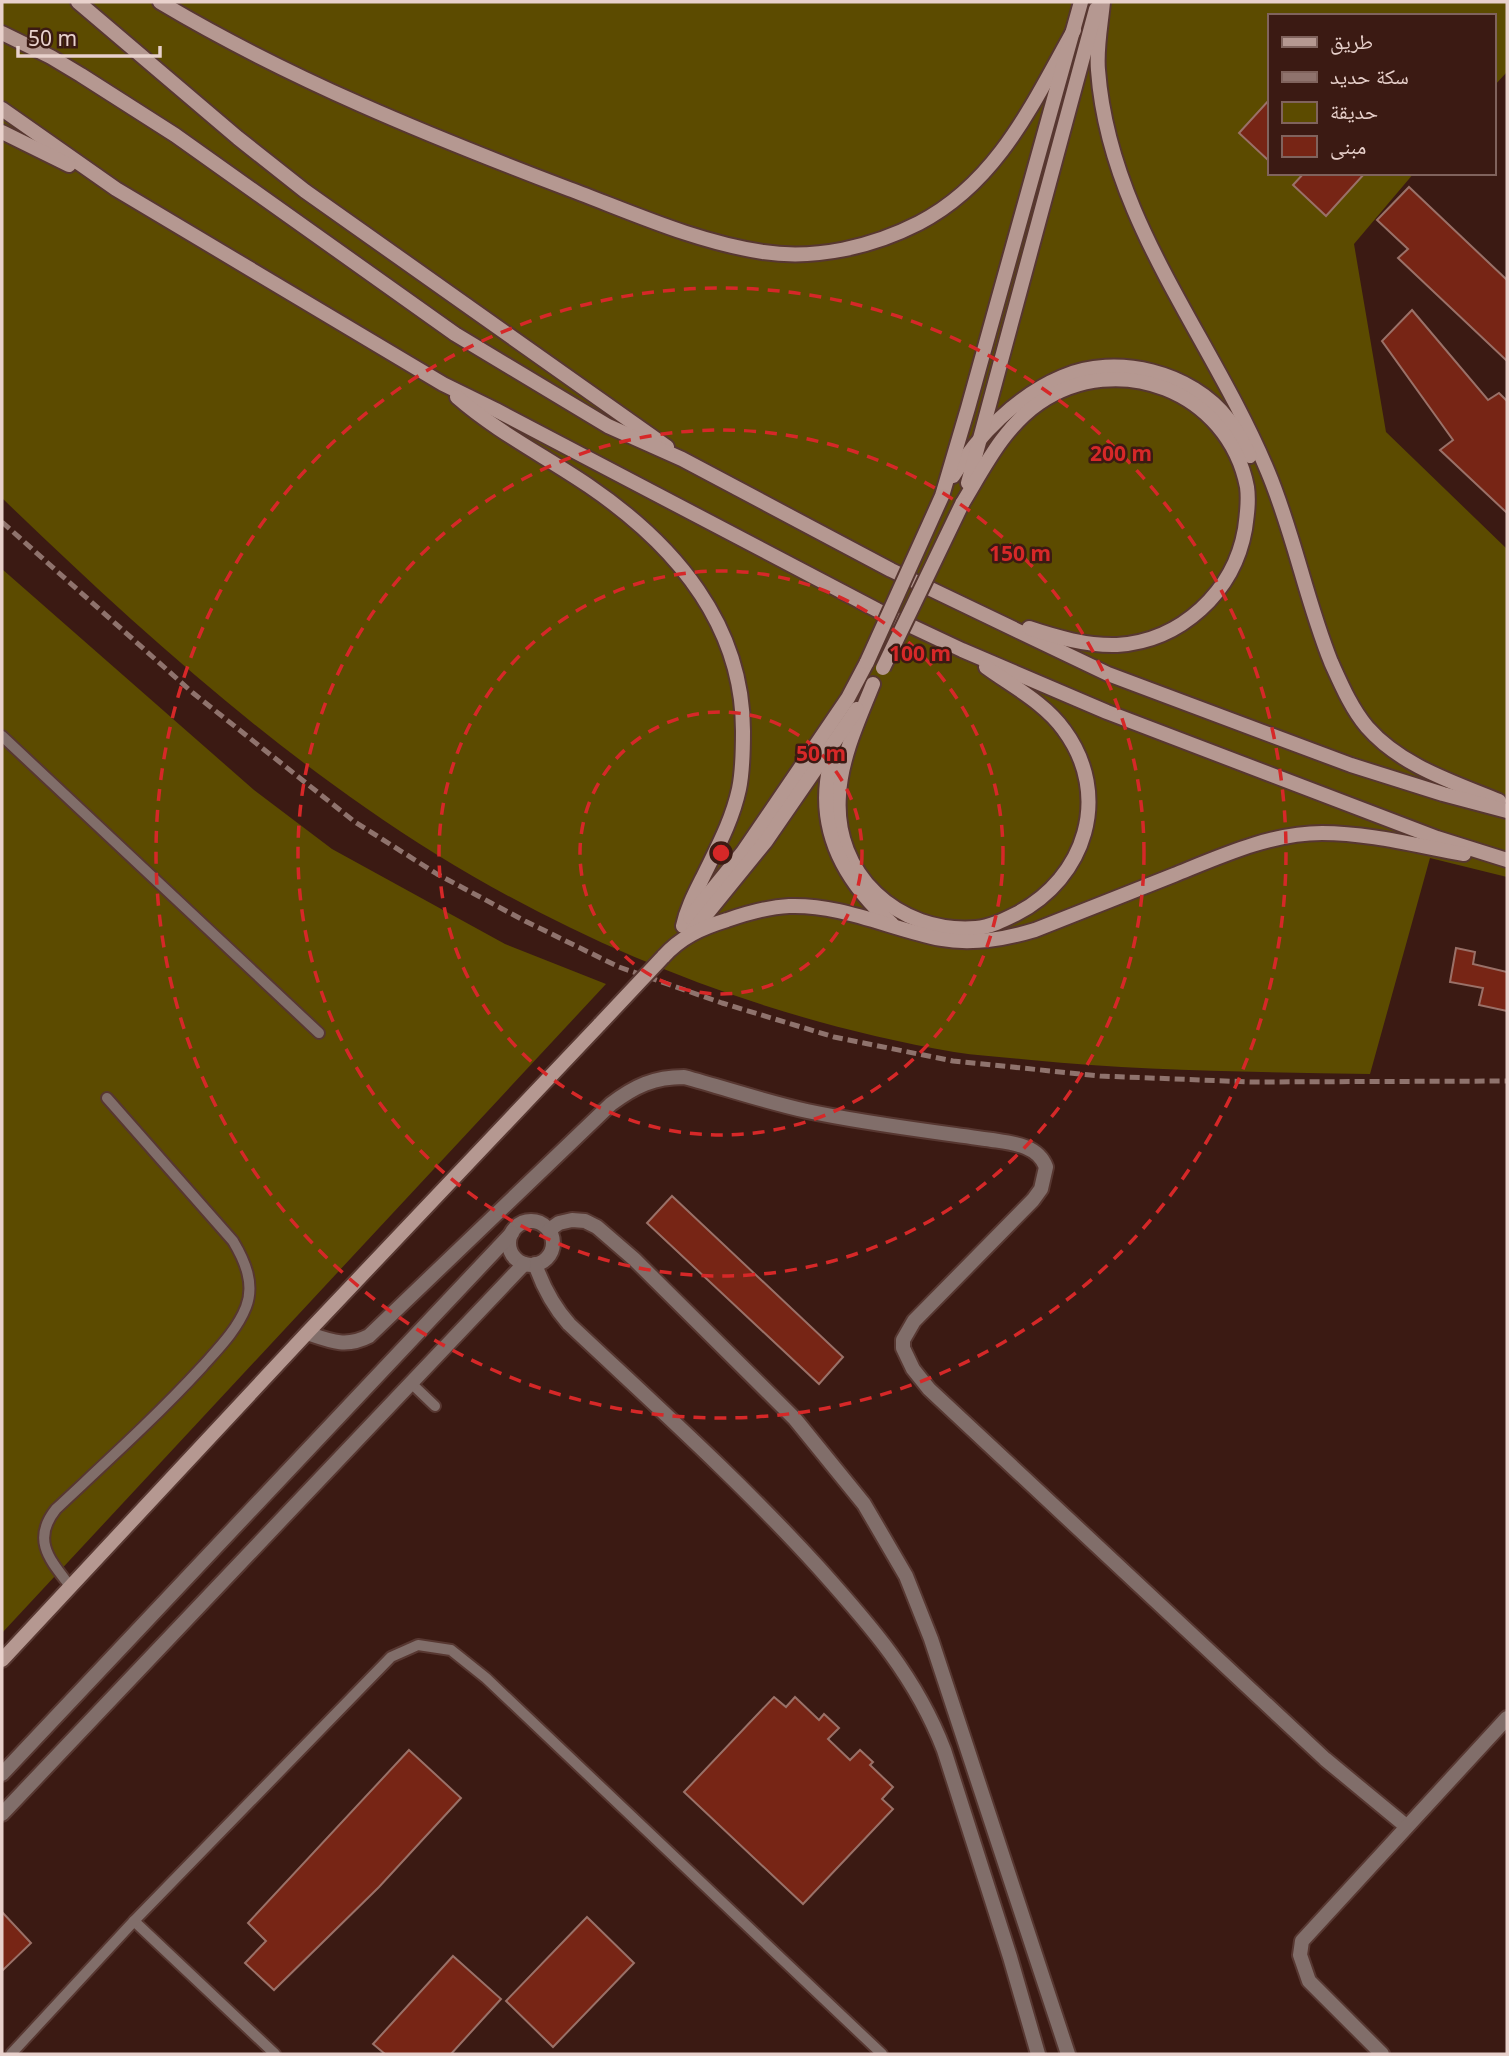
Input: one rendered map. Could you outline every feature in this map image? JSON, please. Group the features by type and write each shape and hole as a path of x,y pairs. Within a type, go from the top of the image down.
{"main road":[{"path":"78,2 238,138 305,191 682,459"},
{"path":"160,2 290,72 391,118 518,169 685,233 765,252 805,254 845,249 884,239 921,222 955,200 985,173 1010,142 1074,30"},
{"path":"942,496 1081,2"},
{"path":"962,504 1100,2"},
{"path":"1100,2 1097,68 1106,130 1126,192 1164,274 1268,471 1316,624 1342,688 1367,726 1393,750 1428,772 1507,804"},
{"path":"2,33 51,57 175,135 455,334 608,426 682,459 891,570 1108,674 1351,765 1507,811"},
{"path":"2,109 116,189"},
{"path":"2,132 116,189 443,384 877,610 962,650 1119,717 1437,838 1507,861"},
{"path":"687,930 848,698 942,496 967,454 982,436 1039,389 1063,376 1105,366 1153,371 1193,389 1227,418 1242,441 1291,538"},
{"path":"2,1660 663,957 766,841 883,668 962,504 995,448 1013,426 1048,398 1066,389 1098,379 1125,378 1150,383 1173,392 1199,407 1216,424 1241,467 1247,488 1248,512 1243,541 1232,569 1212,600 1191,618 1170,631 1144,640 1119,645 1096,645 984,614"},
{"path":"443,384 473,411 589,486 639,525 691,580 712,611 726,639 736,669 741,697 743,754 739,788 728,825 688,908 687,930"},
{"path":"873,684 844,764 838,796 840,825 855,868 881,900 916,919 949,927 978,928 1003,920 1028,908 1044,895 1069,867 1082,844 1088,820 1088,787 1080,755 1063,728 1040,705 962,650"},
{"path":"848,698 828,768 825,796 828,826 837,854 849,877 862,896 894,925"},
{"path":"687,930 753,911 790,906 829,910 942,939 973,942 1004,939 1035,930 1220,856 1291,835 1357,835 1507,861"}],"street":[{"path":"307,1333 347,1344 369,1336 611,1104 646,1082 664,1077 684,1077 806,1111 902,1129 993,1140 1033,1150 1038,1153 1046,1167 1041,1189 914,1321 903,1340 906,1357 929,1388 1032,1487 1325,1759 1406,1826"},
{"path":"2,1774 512,1233 522,1223 530,1221 544,1225 552,1237 551,1251 542,1262 529,1264 516,1259 509,1242 512,1233"},
{"path":"549,1230 559,1223 585,1221 597,1227 634,1259 795,1419 864,1504 906,1576 931,1639 1068,2054"},
{"path":"2,1814 411,1383 529,1264"},
{"path":"529,1264 557,1311 569,1324 733,1478 856,1609 896,1657 920,1695 944,1751 1038,2054"},
{"path":"1382,2054 1309,1981 1300,1955 1302,1941 1507,1718"}],"lane":[{"path":"2,736 319,1033"},
{"path":"70,1586 47,1554 44,1542 47,1520 55,1509 169,1403 225,1341 238,1324 247,1305 249,1290 248,1273 233,1241 107,1098"},
{"path":"411,1383 435,1406"},
{"path":"11,2054 134,1921 390,1657 418,1645 451,1650 486,1678 882,2054"},
{"path":"134,1921 275,2054"}],"green space":[{"path":"2,2 1507,2 1507,72 1495,85 1495,14 1268,14 1268,175 1412,175 1354,244 1386,432 1507,549 1507,877 1430,858 1370,1074 1115,1067 963,1053 876,1036 798,1016 647,962 502,893 433,852 317,773 224,699 133,621 2,498"},
{"path":"2,569 254,790 332,849 505,944 606,984 2,1633"}],"building":[{"path":"1268,101 1268,160 1239,133"},
{"path":"1302,175 1363,175 1326,216 1293,185"},
{"path":"1409,187 1507,280 1507,361 1398,258 1408,249 1377,220"},
{"path":"1412,310 1488,400 1499,393 1507,401 1507,513 1440,450 1453,440 1382,341"},
{"path":"1456,948 1475,952 1473,964 1507,972 1507,1011 1479,1005 1483,988 1450,982"},
{"path":"672,1196 843,1357 819,1384 647,1223"},
{"path":"774,1697 786,1707 795,1697 819,1720 824,1714 839,1728 828,1739 850,1760 860,1750 873,1762 870,1765 893,1787 882,1799 893,1809 803,1904 684,1792"},
{"path":"409,1750 461,1798 379,1887 274,1990 245,1963 266,1941 248,1923"},
{"path":"2,1912 31,1943 2,1971"},
{"path":"587,1917 634,1963 553,2047 506,2001"},
{"path":"453,1956 501,1999 451,2054 385,2054 373,2044"}],"railway":[{"path":"2,522 193,693 355,822 437,874 619,967 722,1003 834,1037 953,1061 1100,1076 1251,1082 1507,1081"}]}
